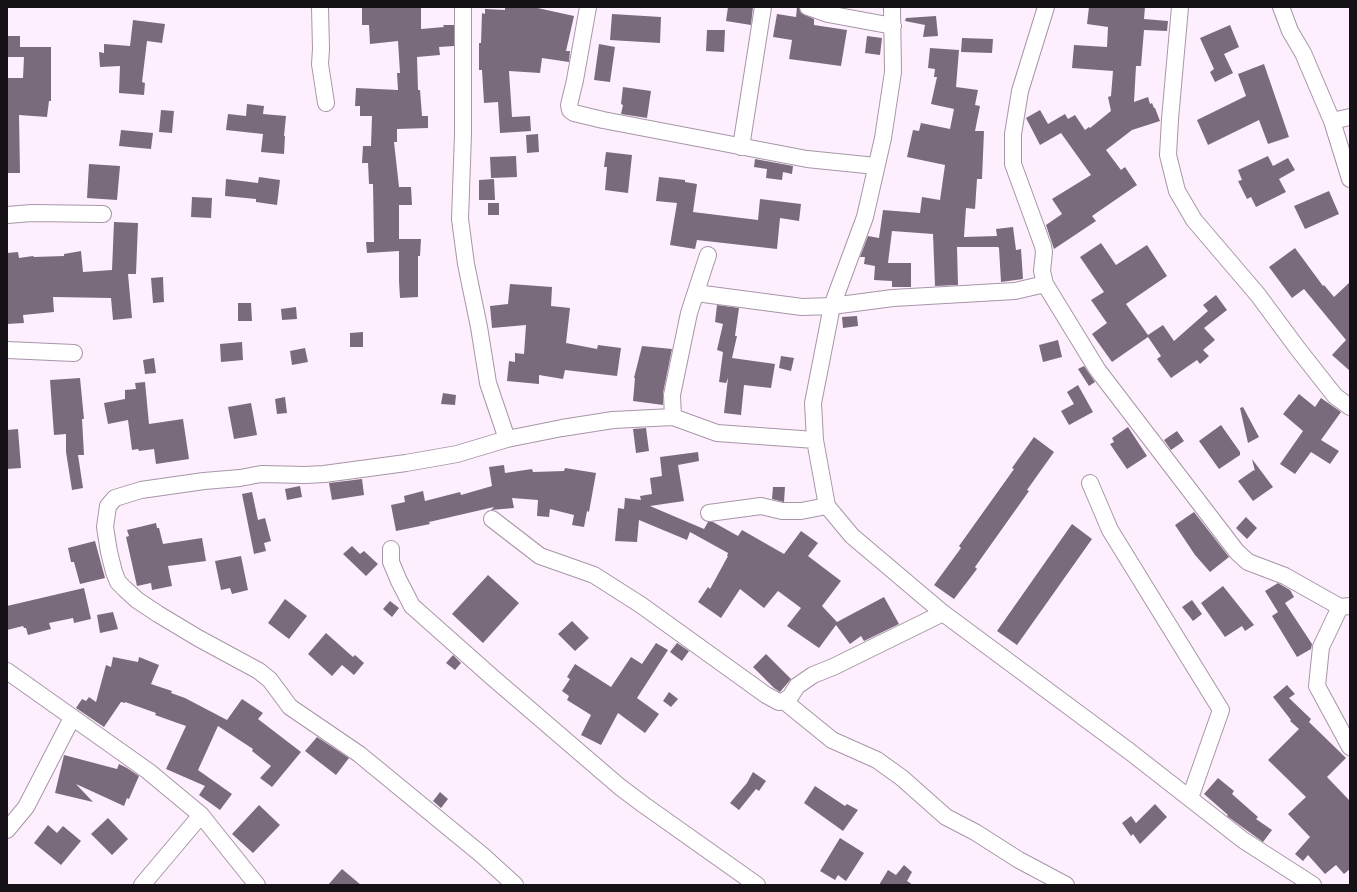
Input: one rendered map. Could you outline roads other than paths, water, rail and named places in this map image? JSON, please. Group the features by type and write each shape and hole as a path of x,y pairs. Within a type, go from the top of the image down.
{"street":[{"path":"320,7 320,64 326,103"},
{"path":"463,7 463,134 460,219 466,264 479,327 488,383 507,439"},
{"path":"588,7 569,105 570,110 602,120 741,147 807,159 876,166"},
{"path":"741,147 763,7"},
{"path":"808,7 828,14 893,26"},
{"path":"892,7 893,72 883,138 865,217 832,306 813,403 815,440 827,506 852,536 943,614 1129,751 1243,840 1313,885"},
{"path":"1046,7 1020,91 1014,134 1013,164 1043,246 1044,252 1042,271 1044,284 1097,368 1237,552 1248,562 1285,576 1345,606 1321,647 1317,686 1350,747"},
{"path":"1180,7 1168,155 1177,191 1194,220 1258,295 1298,349 1336,396 1350,407"},
{"path":"1281,7 1332,121 1350,180"},
{"path":"1332,121 1350,117"},
{"path":"7,216 32,213 103,214"},
{"path":"673,417 672,395 690,313 708,255"},
{"path":"696,293 802,306 832,306 893,298 1015,290 1044,284"},
{"path":"7,350 74,353"},
{"path":"515,885 482,855 359,754 290,707 270,680 260,671 158,614 137,600 118,582 109,552 105,527 108,506 111,501 141,490 204,481 240,478 260,474 324,474 406,463 457,454 507,439 588,424 634,418 673,417 717,433 815,440"},
{"path":"1090,483 1110,530 1222,710 1190,798"},
{"path":"709,513 760,506 782,510 801,511 827,506"},
{"path":"492,519 540,556 594,575 641,605 766,695 779,702 790,697 798,686 812,675 833,667 943,614"},
{"path":"391,549 391,562 398,581 412,606 620,787 757,885"},
{"path":"7,671 148,771 201,815 257,885"},
{"path":"784,701 832,740 876,760 902,778 946,817 975,832 1019,860 1066,885"},
{"path":"7,830 26,807 72,718"},
{"path":"142,885 201,815"}]}
